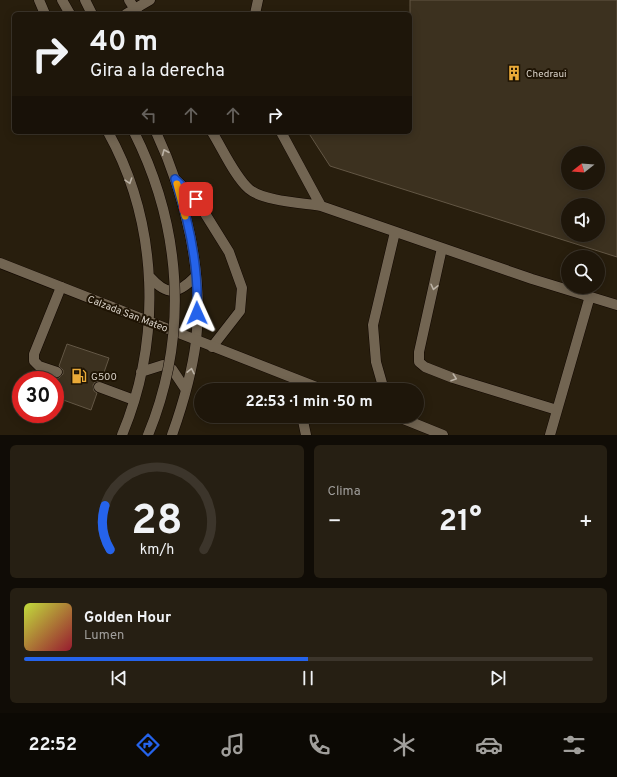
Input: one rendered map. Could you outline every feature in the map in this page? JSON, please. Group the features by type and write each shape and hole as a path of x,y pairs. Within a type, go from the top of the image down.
{"street":[{"path":"39,0 44,12"},
{"path":"62,0 69,12"},
{"path":"85,0 91,12"},
{"path":"129,0 133,12 150,0"},
{"path":"255,12 258,0"},
{"path":"109,134 126,170 138,208 146,245 150,277 149,321 141,372 134,400 122,435"},
{"path":"135,134 156,184 167,226 173,262 176,294 175,328 170,362 162,394 148,435"},
{"path":"157,134 175,179 188,226 198,300 196,340 186,390 172,435"},
{"path":"213,134 240,177 250,189 264,196 321,206 442,248 617,305"},
{"path":"282,134 321,206"},
{"path":"175,179 196,199 229,252 242,288 240,311 212,347"},
{"path":"382,383 376,362 373,325 395,232"},
{"path":"442,248 419,352 419,362 425,367 453,378 557,410"},
{"name":"Calzada San Mateo","path":"0,263 196,340 292,383"},
{"path":"150,277 163,290 171,291 180,289 195,277"},
{"path":"54,371 39,366 34,361 34,354 61,287"},
{"path":"550,435 590,296"},
{"path":"141,372 163,365 172,369 186,390"},
{"path":"99,387 134,400"},
{"path":"303,423 306,435"},
{"path":"413,423 443,435"}],"building":[{"name":"Chedraui","path":"410,0 617,0 617,257 605,253 605,250 595,250 570,242 605,242 605,198 561,198 561,239 330,166 309,134 412,134 412,12 410,12"},
{"name":"G500","path":"67,344 109,358 101,381 95,382 93,385 94,391 97,393 91,410 64,400 64,371 59,366"}],"slow traffic":[{"path":"177,184 185,216"}],"place":[{"name":"Chedraui","path":"514,73"},
{"name":"G500","path":"79,376"}],"route":[{"path":"196,199 175,179 188,226 198,300 197,313"}]}
